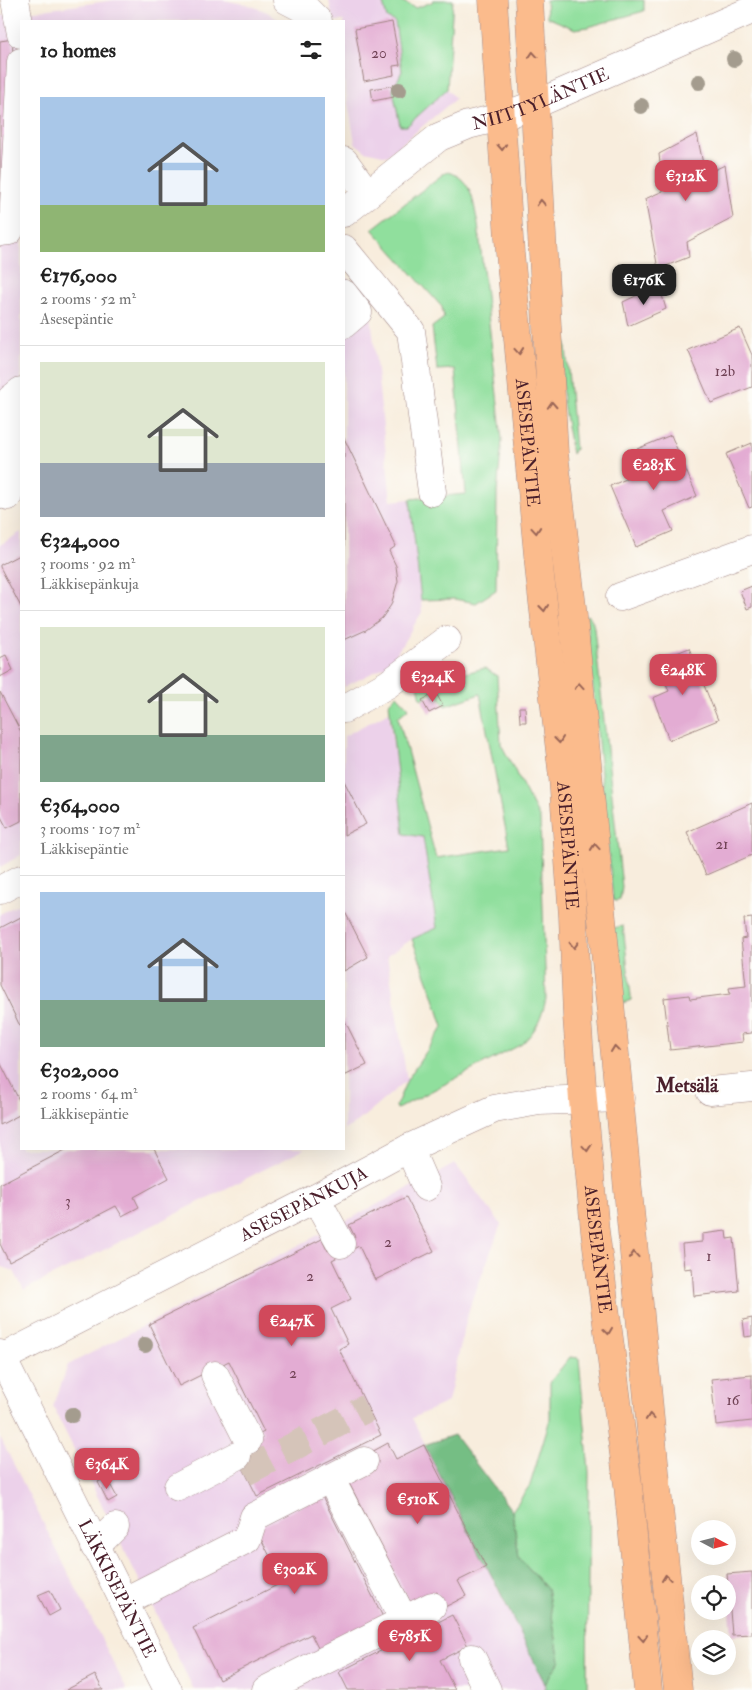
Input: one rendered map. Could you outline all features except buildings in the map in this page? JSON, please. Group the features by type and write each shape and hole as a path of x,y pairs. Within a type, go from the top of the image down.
{"main road":[{"name":"ASESEPÄNTIE","path":"493,0 510,253 540,576 563,777 573,918 577,1016 595,1231 628,1485 648,1690"},
{"name":"ASESEPÄNTIE","path":"529,0 554,453 573,622 678,1690"}],"street":[{"path":"15,0 20,28"},
{"name":"NIITTYLÄNTIE","path":"345,212 439,137 468,125 501,117 536,104 752,10"},
{"path":"0,232 9,231 13,224 20,82"},
{"path":"345,163 355,179 367,193"},
{"path":"345,250 411,331 432,492"},
{"path":"345,295 358,312 345,323"},
{"path":"10,495 11,399 20,392"},
{"path":"620,598 752,549"},
{"path":"345,708 388,684 447,640"},
{"path":"0,890 20,880"},
{"path":"710,1091 752,1087"},
{"name":"ASESEPÄNKUJA","path":"0,1357 316,1198 409,1148 494,1109 539,1101 620,1098"},
{"path":"409,1148 426,1187"},
{"path":"316,1198 341,1244"},
{"name":"LÄKKISEPÄNTIE","path":"0,1357 168,1690"},
{"path":"181,1494 243,1456 215,1375"},
{"path":"123,1602 247,1540 254,1517 364,1461"},
{"path":"330,1478 404,1620"},
{"path":"96,1547 115,1527"},
{"path":"266,1690 432,1606"},
{"path":"472,1658 487,1690"}],"shaded area":[{"path":"115,0 224,0 249,5 267,12 279,20 20,20 20,462 0,476 0,16"},
{"path":"329,0 399,0 416,8 433,2 453,6 447,89 455,99 387,156 365,151 355,143 345,86 345,20 333,20"},
{"path":"345,275 370,306 391,501 410,499 422,612 390,664 345,686"},
{"path":"20,533 20,856 0,867 0,545"},
{"path":"389,712 404,834 423,837 437,929 412,939 387,956 407,1080 356,1123 345,1129 345,735"},
{"path":"20,904 20,1150 303,1150 24,1290 14,1271 0,1266 0,914"},
{"path":"455,1164 501,1224 468,1312 448,1402 412,1418 545,1684 545,1690 194,1690 53,1407 68,1365"},
{"path":"0,1437 127,1690 0,1690"}],"green space":[{"path":"382,0 399,0 416,8 433,0 453,0 447,89 407,126 400,126 393,90 402,71 395,22 387,18"},
{"path":"546,0 644,0 644,11 575,29 547,17"},
{"path":"449,172 463,181 471,193 478,224 502,440 497,492 496,590 476,603 454,599 421,600 410,499 466,494 455,369 437,370 432,327 444,318 442,307 372,229 443,174"},
{"path":"559,298 562,302 575,449 572,454 563,403"},
{"path":"586,615 591,618 594,628 622,887 620,900 616,901 613,900"},
{"path":"485,668 497,676 501,744 540,819 546,999 538,1024 522,1044 397,1109 396,1106 407,1080 443,1027 412,939 437,928 423,837 404,834 389,703 397,695 409,708 398,717 436,858 509,847 480,694 445,706 436,691 421,699 418,685"},
{"path":"623,926 631,1000 621,1004 613,928"},
{"path":"570,1357 579,1358 589,1472 587,1690 545,1690 545,1684 560,1661 547,1589 519,1557 512,1511 530,1485 550,1419 550,1382"},
{"path":"454,1435 512,1511 519,1557 547,1589 560,1661 545,1684 424,1445"}],"tunnel":[{"path":"245,1472 367,1408"}],"district":[{"name":"Metsälä","path":"687,1085"}]}
